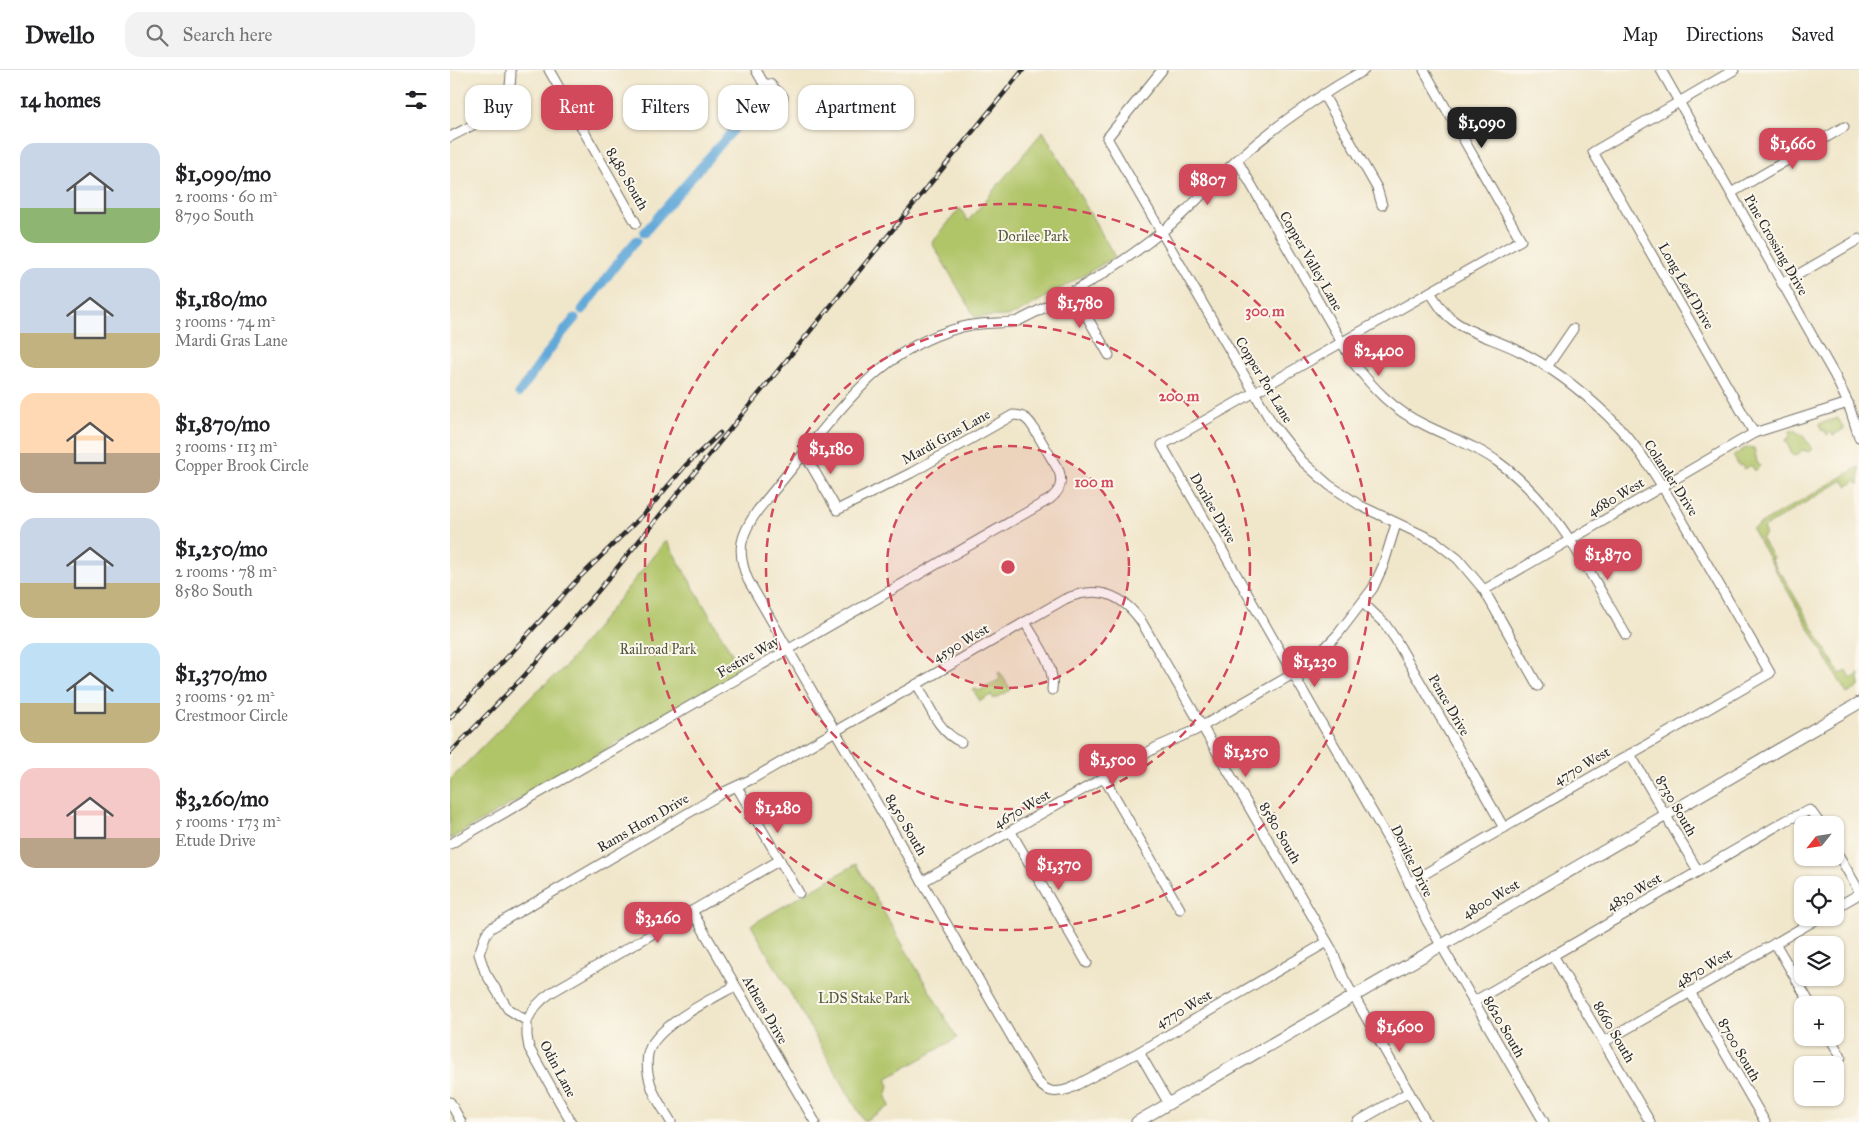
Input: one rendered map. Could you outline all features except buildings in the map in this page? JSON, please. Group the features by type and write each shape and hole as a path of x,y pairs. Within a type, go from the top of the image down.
{"street":[{"path":"450,137 490,114 502,104 509,90 511,70"},
{"name":"8480 South","path":"548,70 636,223"},
{"path":"756,70 764,83 771,85"},
{"name":"Copper Pot Lane","path":"1162,70 1107,138 1254,392 1282,437 1313,471 1346,498 1396,524 1423,535 1446,549 1470,572 1484,590 1538,686"},
{"path":"804,453 857,390 875,372 897,356 925,340 962,327 1018,321 1118,264 1162,232 1237,160 1272,131 1323,94 1364,70"},
{"name":"Dorilee Drive","path":"1424,70 1521,240 1162,445 1393,848 1408,883 1441,945"},
{"name":"Pine Crossing Drive","path":"1661,70 1678,103 1835,376 1848,402 1859,437"},
{"path":"1678,103 1734,70"},
{"path":"1323,94 1377,188 1382,205"},
{"name":"Long Leaf Drive","path":"1678,103 1593,152 1754,433"},
{"path":"1730,193 1844,127"},
{"name":"Copper Valley Lane","path":"1237,160 1352,362 1372,388 1396,408 1422,424 1469,444 1497,461 1523,482 1545,505 1570,539 1626,635"},
{"path":"1782,284 1859,239"},
{"path":"1072,291 1109,355"},
{"name":"Colander Drive","path":"1430,292 1441,309 1454,321 1519,351 1547,367 1582,393 1608,417 1642,455 1662,486 1770,673"},
{"path":"1547,367 1573,329"},
{"name":"4680 West","path":"1484,590 1754,433 1848,402"},
{"name":"Mardi Gras Lane","path":"804,453 838,510 911,473 1013,415 1020,415 1030,421 1059,471 1061,479 1058,491"},
{"name":"8450 South","path":"804,453 746,526 741,542 740,556 742,567 1036,1079 1045,1089 1052,1092"},
{"name":"Festive Way","path":"450,844 1050,499 1058,491"},
{"name":"4670 West","path":"922,882 1157,747 1179,739 1202,727 1310,663 1324,650 1363,603 1379,576 1396,524"},
{"name":"4590 West","path":"835,731 1076,594 1089,592 1105,593"},
{"name":"8580 South","path":"1105,593 1124,601 1142,621 1335,956 1344,979 1426,1122"},
{"name":"Pence Drive","path":"1363,603 1385,624 1396,640 1504,828"},
{"path":"1025,622 1051,669 1053,679 1052,690"},
{"name":"4770 West","path":"1408,883 1770,673"},
{"path":"917,684 944,731 952,738 961,742"},
{"name":"4800 West","path":"1137,1122 1859,703"},
{"name":"Rams Horn Drive","path":"527,1022 508,1009 501,1001 485,972 479,954 490,928 726,791 737,787 835,731"},
{"name":"8730 South","path":"1630,754 1698,872"},
{"path":"1104,778 1180,909"},
{"path":"737,787 799,894"},
{"name":"4830 West","path":"1796,816 1810,810 1814,816"},
{"name":"4830 West","path":"1473,1002 1794,817"},
{"path":"1011,832 1087,963"},
{"path":"527,1022 533,1010 542,999 552,992 780,860"},
{"path":"1844,865 1859,892 1844,902"},
{"name":"Athens Drive","path":"692,911 815,1122"},
{"name":"4870 West","path":"1604,1042 1804,926"},
{"name":"4770 West","path":"1052,1092 1068,1089 1139,1052 1327,942"},
{"path":"1775,943 1806,996"},
{"name":"8620 South","path":"1441,945 1544,1122"},
{"name":"8660 South","path":"1554,955 1650,1122"},
{"path":"671,1122 653,1090 648,1066 648,1052 671,1024 736,986"},
{"name":"8700 South","path":"1690,992 1765,1122"},
{"name":"Odin Lane","path":"527,1022 529,1048 571,1122"},
{"path":"1139,1052 1168,1104"},
{"path":"1357,1122 1409,1092"},
{"path":"450,1102 461,1122"}],"green space":[{"name":"Dorilee Park","path":"1043,131 1115,257 1018,313 1006,316 975,317 932,243 960,208 968,221"},
{"path":"1838,418 1844,429 1833,435 1831,432 1827,435 1824,430 1822,431 1819,424"},
{"path":"1795,429 1797,433 1802,434 1812,449 1809,452 1802,450 1797,456 1793,455 1785,440 1790,437 1790,431"},
{"path":"1747,447 1754,448 1757,462 1760,466 1755,471 1751,465 1745,469 1742,465 1739,466 1733,456"},
{"path":"1859,467 1859,485 1856,481 1847,486 1843,480 1763,528 1766,534 1761,538 1773,558 1771,559 1840,674 1847,671 1851,679 1859,674 1859,687 1847,694 1752,529"},
{"name":"Railroad Park","path":"666,540 742,671 450,839 450,780 537,691 564,668"},
{"path":"1000,672 1011,690 994,699 991,695 980,701 973,690 977,689 979,691 1000,679 998,673"},
{"name":"LDS Stake Park","path":"856,864 957,1038 886,1079 889,1086 886,1097 890,1106 864,1121 751,925"}],"waterway":[{"path":"644,233 734,130"},
{"path":"582,310 637,240"},
{"path":"519,393 575,318"}],"railway":[{"path":"450,753 525,675 599,590 1023,70"},
{"path":"450,718 575,582 645,513 686,465 720,433"}]}
